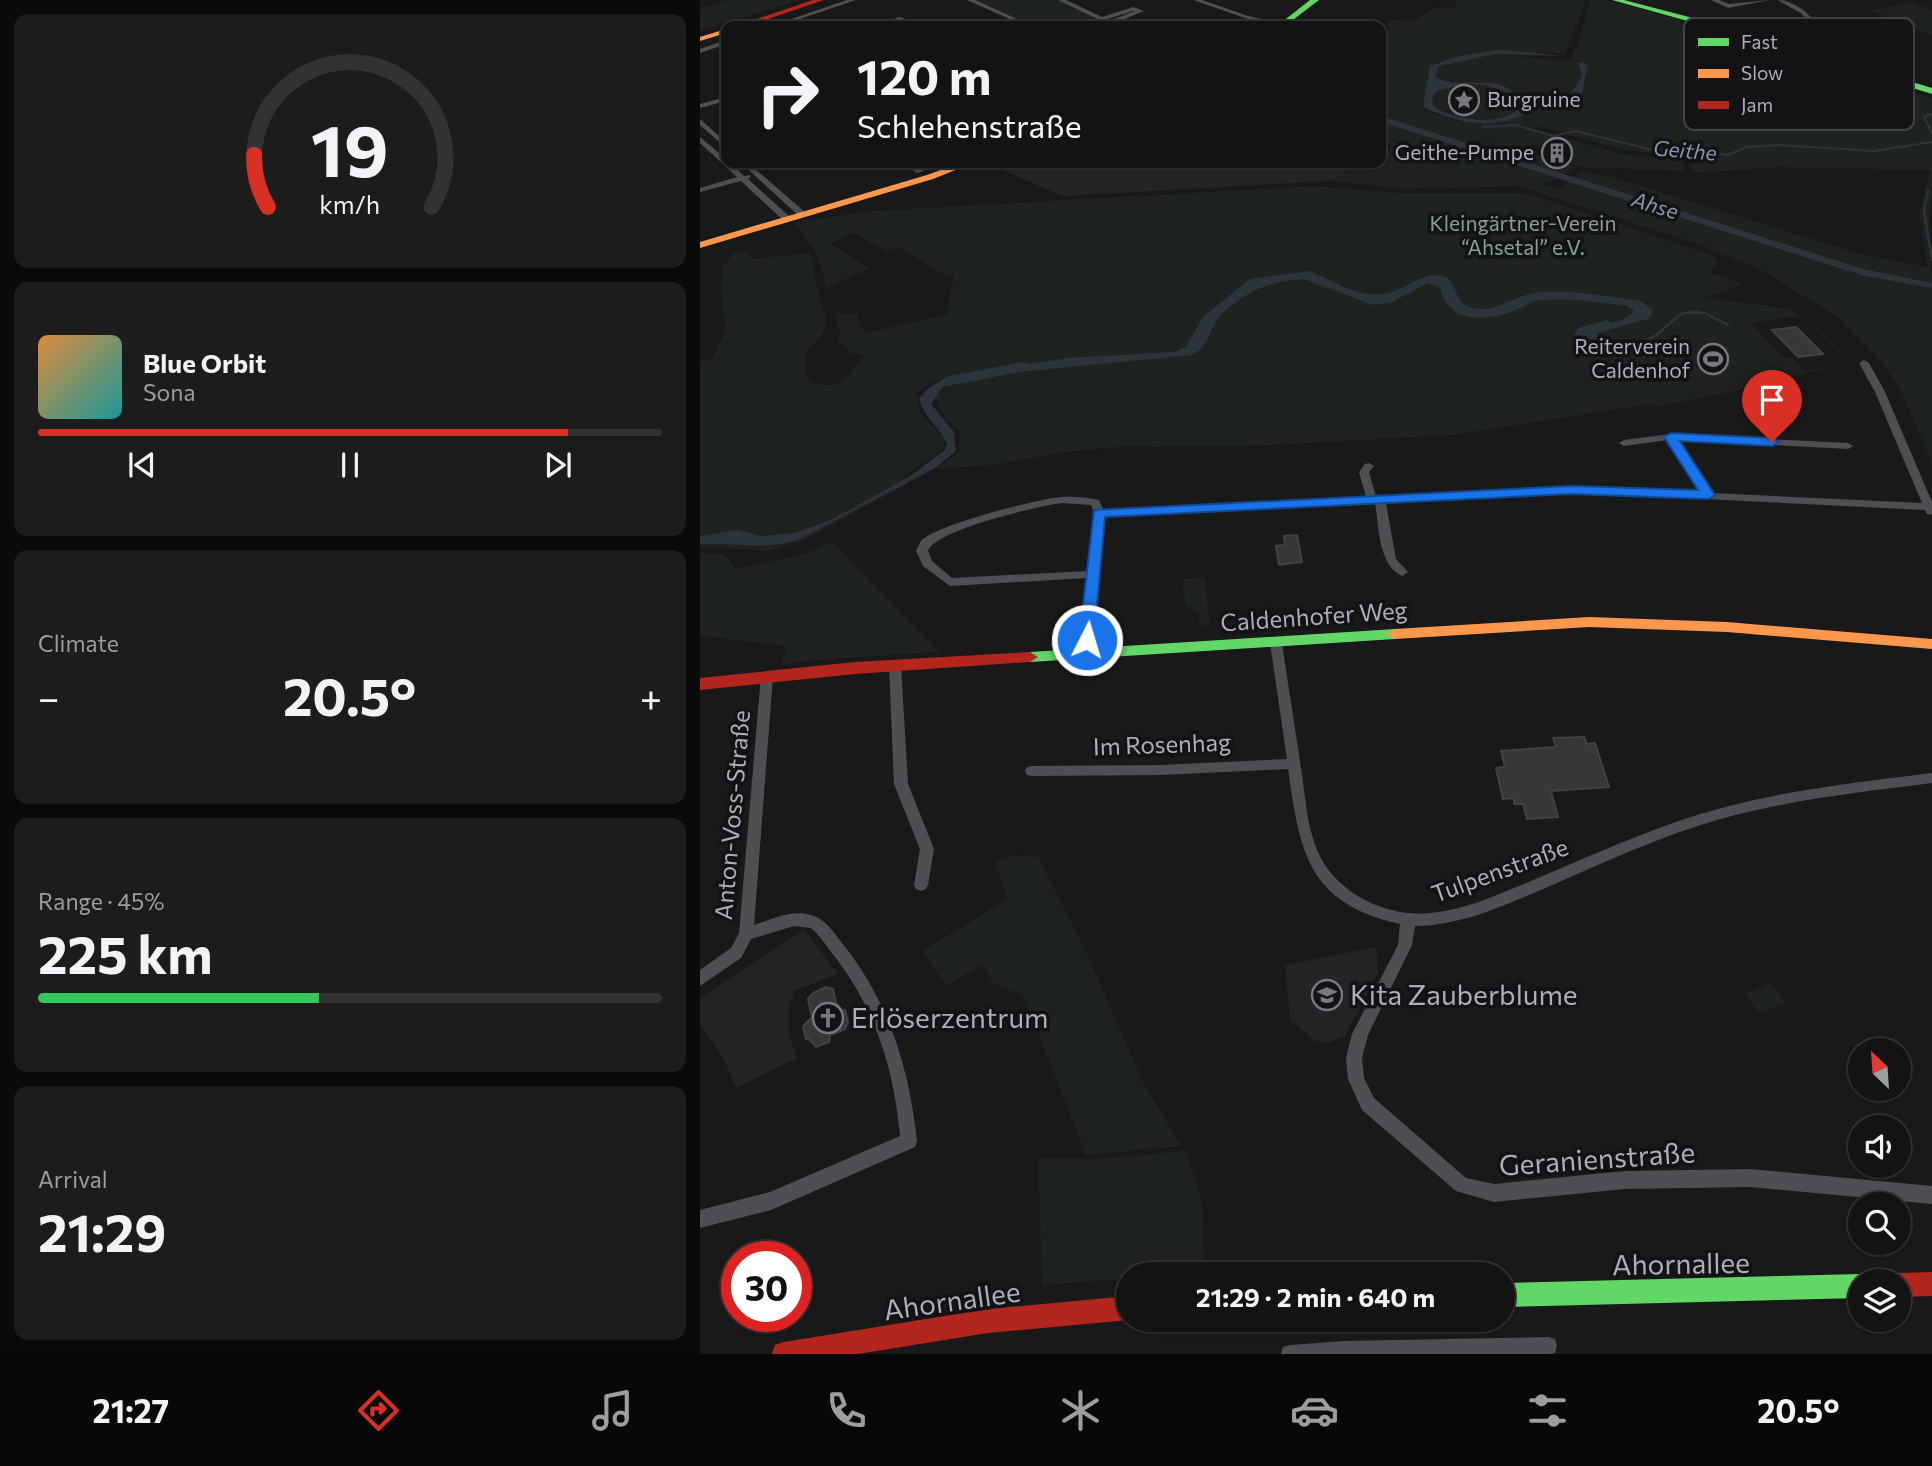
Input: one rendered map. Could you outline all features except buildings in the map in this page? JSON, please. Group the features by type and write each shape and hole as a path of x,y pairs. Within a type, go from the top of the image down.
{"street":[{"path":"755,21 820,0"},
{"path":"789,21 853,0"},
{"path":"970,0 1018,21"},
{"path":"1061,0 1106,21"},
{"path":"1196,0 1264,21"},
{"path":"1287,21 1315,0"},
{"path":"1616,0 1684,19"},
{"path":"1714,0 1728,6 1766,0"},
{"path":"1781,0 1811,18"},
{"path":"1101,19 1133,9 1141,11 1115,21"},
{"path":"700,39 721,33"},
{"path":"700,51 721,44"},
{"path":"1914,85 1932,91"},
{"path":"700,106 721,100"},
{"path":"700,121 721,141"},
{"path":"700,139 721,158"},
{"path":"731,168 795,218"},
{"path":"750,168 795,218"},
{"path":"915,168 920,171"},
{"path":"700,245 952,168"},
{"path":"700,190 757,174"},
{"path":"1099,513 1585,490 1708,495 1930,511 1881,392 1864,363"},
{"path":"1671,437 1708,495"},
{"path":"1624,443 1671,437 1848,446"},
{"path":"1369,466 1364,472 1376,500 1391,560 1402,572"},
{"path":"1086,654 1099,513 1095,502 1063,498 941,533 922,547 927,563 950,582 1093,574"},
{"name":"Caldenhofer Weg","path":"700,684 895,666 1589,622 1634,622 1932,644"},
{"name":"Tulpenstraße","path":"1276,643 1306,841 1317,868 1349,898 1369,911 1395,920 1439,919 1471,911 1671,829 1745,806 1796,796 1932,778"},
{"path":"895,666 901,784 927,849 921,885"},
{"name":"Anton-Voss-Straße","path":"700,979 736,953 746,934 766,676"},
{"name":"Im Rosenhag","path":"1031,771 1161,770 1293,764"},
{"path":"700,1219 771,1201 909,1141 902,1087 884,1030 861,981 839,951 814,922 806,919 791,920 746,934"},
{"name":"Geranienstraße","path":"1408,921 1405,945 1360,1034 1354,1058 1356,1079 1368,1104 1462,1185 1494,1193 1625,1180 1749,1178 1932,1195"},
{"path":"1911,1285 1932,1284"},
{"name":"Ahornallee","path":"1515,1295 1848,1286"},
{"name":"Ahornallee","path":"784,1354 988,1321 1116,1309"},
{"path":"1290,1354 1345,1350 1402,1352 1548,1346"}],"shaded area":[{"path":"998,168 1354,168 1330,181 1062,196"},
{"path":"804,929 838,974 794,991 789,1009 789,1034 797,1058 736,1088 723,1057 700,1024 700,998"},
{"name":"Kita Zauberblume","path":"1376,947 1378,972 1345,1036 1327,1043 1316,1041 1290,1021 1285,965"}],"green space":[{"path":"727,0 800,0 732,21 721,21 721,24 700,31 700,9"},
{"path":"972,0 1059,0 1105,21 1018,21"},
{"path":"1455,0 1586,0 1565,54 1497,53 1465,57 1430,66 1424,110 1457,121 1497,122 1514,119 1535,109 1564,106 1586,82 1587,66 1578,64 1582,75 1568,98 1546,106 1537,105 1500,87 1475,81 1444,80 1435,74 1439,66 1447,63 1496,54 1569,61 1579,42 1590,0 1606,0 1684,21 1684,130 1914,130 1914,92 1932,98 1932,191 1929,217 1932,283 1864,269 1573,178 1581,172 1609,176 1857,253 1928,267 1919,214 1930,172 1928,170 1780,167 1695,173 1688,163 1696,162 1691,158 1619,149 1542,127 1531,128 1622,154 1681,161 1685,171 1578,167 1560,157 1564,152 1534,144 1522,150 1463,132 1575,167 1565,175 1386,120 1386,32 1390,28 1386,23 1391,19 1414,21 1435,7 1456,9"},
{"path":"1912,2 1932,10 1932,36 1914,28 1914,18 1889,18 1870,10"},
{"path":"1466,84 1489,86 1503,92 1514,102 1517,109 1510,115 1488,120 1462,118 1433,105 1432,99 1437,91"},
{"path":"1386,124 1559,179 1543,184 1559,189 1569,181 1864,276 1932,288 1932,463 1902,393 1882,362 1837,317 1765,272 1701,245 1518,186 1404,189 1331,181 1355,168 1386,168 1386,150 1393,146 1386,143"},
{"name":"Kleingärtner-Verein “Ahsetal” e.V.","path":"1315,186 1398,193 1526,193 1712,255 1718,263 1710,272 1743,284 1708,297 1694,296 1792,309 1801,316 1751,323 1784,358 1792,357 1804,371 1850,361 1803,318 1851,361 1735,391 1655,407 1652,404 1452,435 1252,446 1116,447 1064,452 1000,464 937,469 957,453 961,432 946,420 935,397 947,387 978,379 975,371 967,372 937,381 916,392 921,414 944,439 945,448 903,477 908,484 800,542 768,551 700,547 700,361 712,359 726,329 721,295 722,268 733,254 747,251 752,259 809,253 812,256 818,293 826,319 820,337 808,351 806,367 808,380 819,384 828,385 841,381 865,356 851,353 838,340 840,334 835,314 856,313 862,330 870,332 947,314 954,275 947,276 898,247 886,251 854,233 830,243 870,269 825,288 819,261 794,222 871,211"},
{"path":"832,542 940,652 813,660 782,665 786,646 700,636 700,553 724,554 736,569 803,554"},
{"path":"1205,577 1210,624 1200,626 1199,612 1193,612 1192,607 1185,607 1183,579"},
{"path":"1014,855 1038,857 1082,943 1144,1084 1181,1146 1086,1155 1024,996 994,984 982,965 946,986 922,951 1008,899 994,862"},
{"path":"1771,983 1786,1003 1759,1013 1745,994"},
{"path":"1186,1151 1201,1197 1205,1262 1116,1262 1116,1279 1042,1285 1038,1158 1097,1159"}],"water":[{"path":"1497,50 1560,56 1496,54 1439,66 1435,76 1448,81 1494,83 1510,90 1526,102 1540,106 1555,104 1568,95 1582,75 1578,63 1582,62 1588,66 1582,93 1571,101 1502,122 1479,123 1445,116 1423,107 1430,66 1459,56","holes":["1473,84 1504,92 1510,96 1517,109 1510,115 1488,120 1462,118 1433,105 1432,99 1437,91"]},
{"name":"Ahse","path":"1386,118 1864,269 1932,283 1932,288 1864,276 1386,124"},
{"path":"1310,271 1350,289 1371,294 1392,292 1425,277 1437,275 1449,280 1466,305 1482,309 1545,292 1641,301 1653,311 1648,319 1597,333 1601,343 1622,350 1654,335 1680,313 1694,310 1704,312 1731,325 1727,326 1704,314 1683,314 1657,336 1624,355 1606,354 1586,345 1580,332 1624,319 1634,311 1628,306 1552,299 1533,302 1500,315 1478,318 1450,308 1440,288 1428,283 1390,303 1373,305 1304,279 1266,286 1241,299 1220,316 1205,344 1192,355 998,374 995,369 1069,358 1175,352 1186,347 1203,317 1250,279"},
{"path":"976,373 977,378 943,387 931,404 954,432 956,451 937,467 798,540 760,546 700,544 700,536 738,530 761,536 795,533 833,519 907,478 945,450 947,443 924,411 919,399 937,383"}],"waterway":[{"name":"Geithe","path":"1932,114 1924,117 1932,133"},
{"name":"Geithe","path":"1483,127 1516,125 1553,136 1575,131 1653,150 1707,151 1727,155 1747,147 1778,145 1874,151 1932,142"},
{"path":"1928,191 1924,211 1932,260"},
{"path":"1607,325 1583,331 1581,337 1591,347 1613,352"},
{"path":"948,381 1023,367"}],"traffic: fast":[{"path":"1288,21 1315,0"},
{"path":"1616,0 1684,18"},
{"path":"1914,85 1932,91"},
{"path":"1030,657 1395,634"},
{"path":"1515,1295 1848,1286"}],"traffic: slow":[{"path":"700,39 721,33"},
{"path":"700,245 954,168"},
{"path":"1395,634 1589,622 1727,627 1932,644"}],"traffic: jam":[{"path":"755,21 820,0"},
{"path":"700,684 855,668 1030,657"},
{"path":"1911,1285 1932,1284"},
{"path":"784,1354 988,1321 1116,1309"}],"place":[{"name":"Burgruine","path":"1464,100"},
{"name":"Geithe-Pumpe","path":"1557,153"},
{"name":"Reiterverein Caldenhof","path":"1713,359"},
{"name":"Kita Zauberblume","path":"1327,995"},
{"name":"Erlöserzentrum","path":"828,1018"}],"route":[{"path":"1087,640 1099,513 1571,490 1708,495 1671,437 1772,442"}]}
